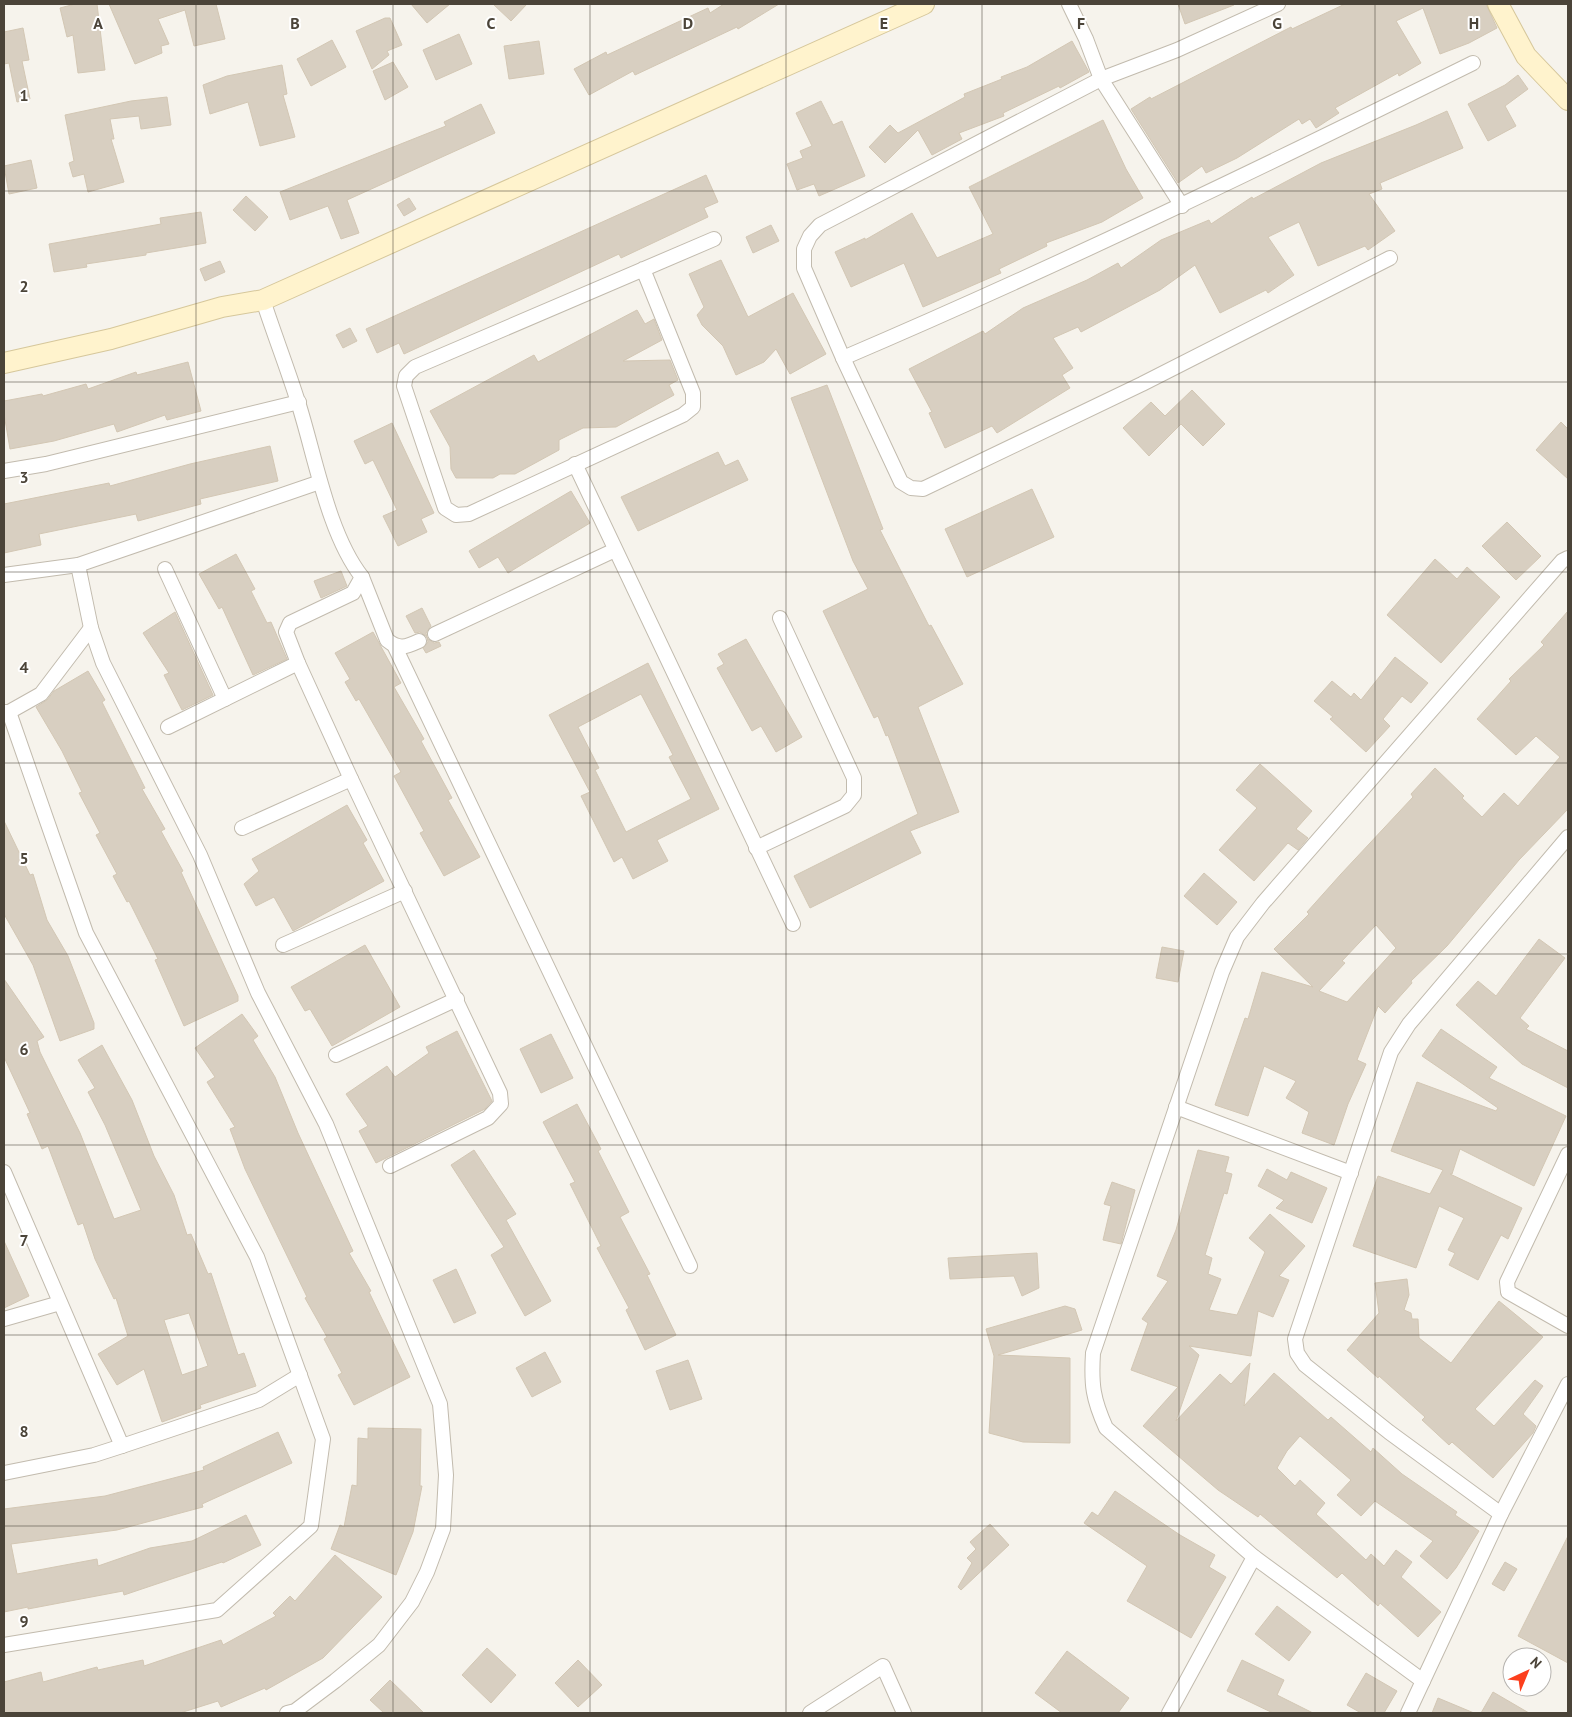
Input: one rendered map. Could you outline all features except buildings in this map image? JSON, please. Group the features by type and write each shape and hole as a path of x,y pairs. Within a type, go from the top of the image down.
{"street":[{"path":"4,363 111,339 222,307 263,300 924,4"},
{"path":"1069,4 1086,39 1101,79 1182,206"},
{"path":"1278,4 1177,50 1101,79 820,225 810,236 804,249 804,268 843,358 901,482 911,488 923,489 1142,384 1390,258"},
{"path":"1498,4 1526,56 1568,100"},
{"path":"843,358 965,306 1182,206 1473,63"},
{"path":"643,269 693,393 693,407 683,416 469,514 456,515 445,508 404,386 406,376 415,367 643,269 714,239"},
{"path":"263,300 298,402 320,482 350,561 362,577 387,640 395,647 690,1266"},
{"path":"4,471 46,464 298,402"},
{"path":"575,464 793,924"},
{"path":"4,575 78,565 320,482"},
{"path":"435,634 615,550"},
{"path":"1423,1681 1254,1557 1106,1428 1094,1402 1091,1374 1093,1353 1222,972 1237,937 1263,903 1562,561 1568,558"},
{"path":"78,565 91,628 104,663 200,855 258,993 326,1124 440,1404 446,1475 443,1529 427,1572 412,1602 379,1644 335,1681 295,1711 287,1713"},
{"path":"165,569 225,699"},
{"path":"362,577 353,593 290,623 286,632 350,779 500,1093 501,1104 488,1118 390,1166"},
{"path":"756,848 845,806 854,795 854,778 780,618"},
{"path":"4,1644 217,1610 311,1526 323,1439 258,1257 86,933 6,712 41,694 91,628"},
{"path":"395,647 405,648 419,641"},
{"path":"168,727 298,663"},
{"path":"242,828 350,779"},
{"path":"1501,1514 1374,1420 1305,1365 1297,1353 1295,1339 1391,1052 1409,1024 1568,837"},
{"path":"284,945 404,891"},
{"path":"336,1055 457,1000"},
{"path":"1176,1107 1351,1173"},
{"path":"1568,1154 1507,1282 1508,1292 1568,1326"},
{"path":"4,1172 122,1446"},
{"path":"4,1319 60,1303"},
{"path":"4,1473 94,1455 122,1446 259,1400 300,1375"},
{"path":"1408,1713 1501,1514 1568,1384"},
{"path":"1169,1713 1254,1557"},
{"path":"810,1713 883,1666 904,1713"}]}
